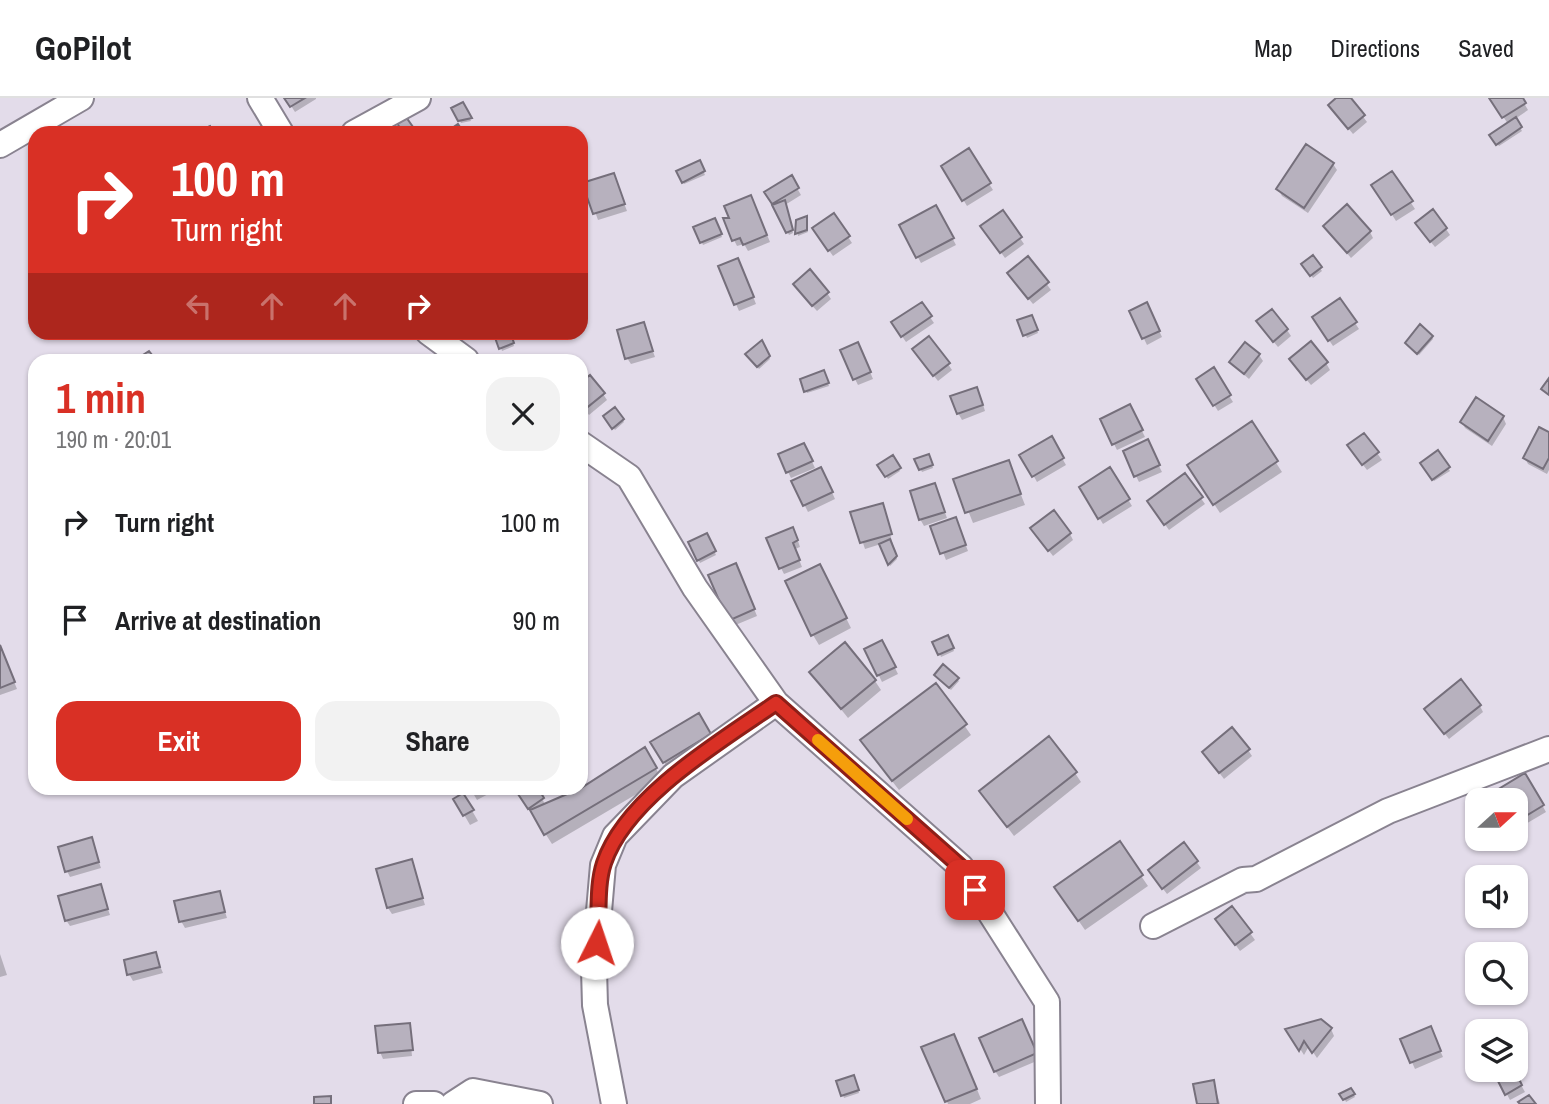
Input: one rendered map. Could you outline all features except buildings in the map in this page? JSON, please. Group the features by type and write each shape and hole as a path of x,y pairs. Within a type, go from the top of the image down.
{"street":[{"path":"33,126 81,98"},
{"path":"260,98 277,126"},
{"path":"367,126 418,98"},
{"path":"0,145 28,129"},
{"path":"439,340 458,354"},
{"path":"588,449 629,477 695,588 776,703 961,867 1047,1002 1048,1104"},
{"path":"614,1104 595,1005 594,969 603,865 615,836 673,776 776,703"},
{"path":"1153,926 1243,880 1256,879 1388,811 1549,749"},
{"path":"453,1104 473,1091 540,1104"},
{"path":"416,1104 434,1104"}],"slow traffic":[{"path":"818,740 907,819"}],"route":[{"path":"597,943 603,865 615,836 673,776 776,703 961,867 975,890"}]}
